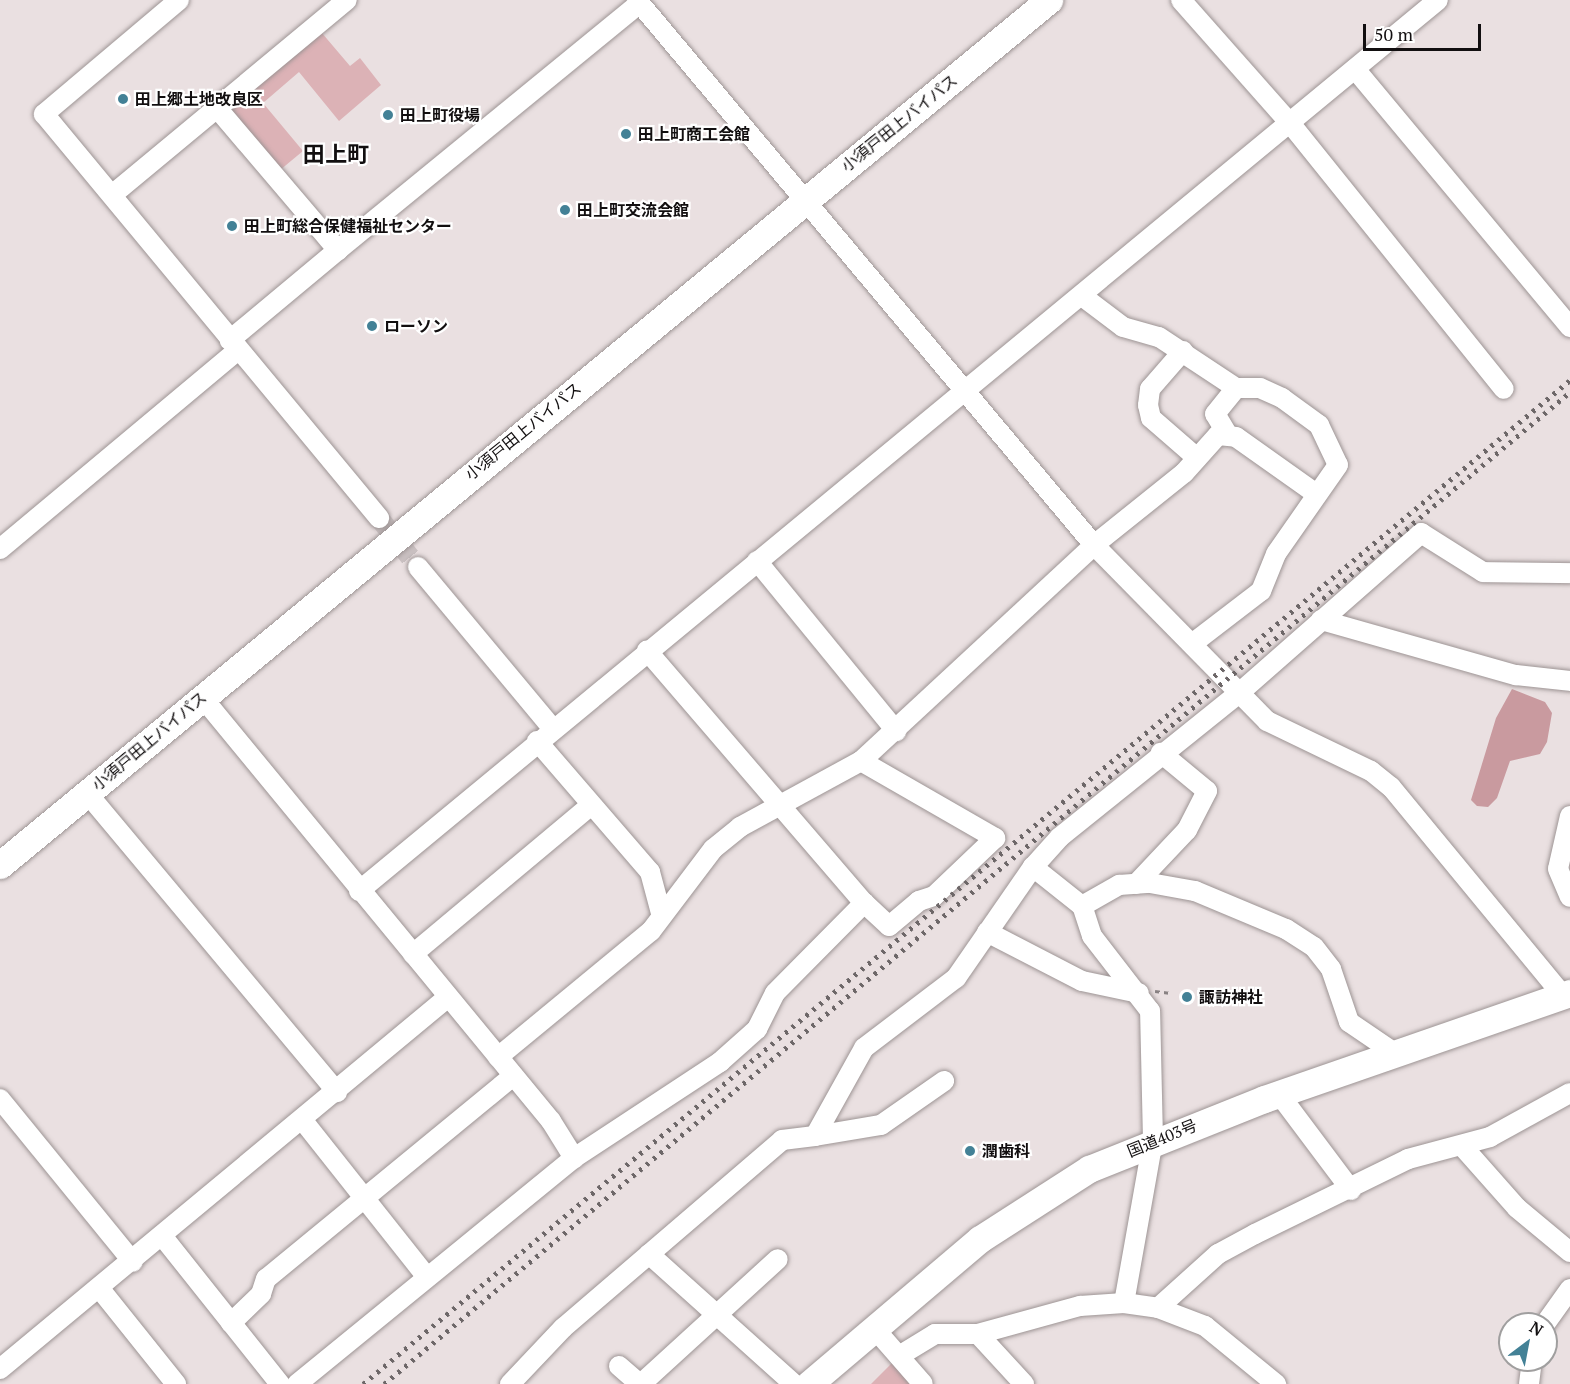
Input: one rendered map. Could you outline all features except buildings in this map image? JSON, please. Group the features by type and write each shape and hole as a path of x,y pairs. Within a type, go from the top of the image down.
{"highway":[{"name":"小須戸田上バイパス","path":"0,865 1049,0"},
{"name":"国道403号","path":"809,1384 874,1328 1036,1199 1153,1140 1278,1094 1399,1056 1566,995"}],"street":[{"path":"179,0 44,114 379,518"},
{"path":"112,195 347,0"},
{"path":"1181,0 1290,123 1504,389"},
{"path":"359,891 544,735 966,392 1438,0"},
{"path":"0,549 234,345 338,250 639,2 1094,545 1267,721 1371,771 1391,787 1566,995"},
{"path":"1355,69 1570,327"},
{"path":"217,108 338,250"},
{"path":"1082,296 1123,327 1159,337 1236,388 1260,388 1282,398 1318,425 1338,465 1315,493 1276,554 1261,591 1192,644"},
{"path":"1183,351 1150,389 1148,405 1151,418 1197,458"},
{"path":"1236,388 1215,414 1226,432 1315,493"},
{"path":"498,1057 651,931 661,913 713,849 780,806 861,761 1094,545 1226,432"},
{"path":"815,1136 864,1048 956,978 1033,867 1161,753 1238,694 1421,533 1483,572 1570,573"},
{"path":"758,561 896,731"},
{"path":"418,567 544,735 591,805 650,872 661,913"},
{"path":"1321,620 1516,675 1570,681"},
{"path":"647,651 864,903 889,926 919,901 934,896 995,838 861,761"},
{"path":"202,697 359,891 498,1057 574,1158"},
{"path":"1136,884 1187,830 1207,791 1161,753"},
{"path":"87,793 337,1092"},
{"path":"413,954 591,805"},
{"path":"1570,816 1558,869 1570,897"},
{"path":"1033,867 1082,906 1092,936 1140,993 1150,1011 1153,1140 1124,1303"},
{"path":"1082,906 1119,885 1136,884 1195,891 1286,929 1314,947 1331,969 1349,1022 1399,1056"},
{"path":"163,1238 231,1323 295,1383 574,1158 720,1062 757,1029 775,993 864,903"},
{"path":"987,932 1082,981 1140,993"},
{"path":"0,1369 304,1122 448,998"},
{"path":"231,1323 261,1294 266,1279 513,1076"},
{"path":"510,1384 563,1328 782,1140 881,1125 944,1081"},
{"path":"1278,1094 1351,1190"},
{"path":"1158,1308 1218,1254 1351,1190 1408,1159 1462,1147 1570,1094"},
{"path":"0,1099 133,1262"},
{"path":"304,1122 427,1276"},
{"path":"1462,1147 1517,1208 1570,1252"},
{"path":"650,1254 794,1384"},
{"path":"619,1366 640,1384 778,1259"},
{"path":"100,1289 177,1384"},
{"path":"1554,1312 1570,1289"},
{"path":"899,1356 936,1334 978,1334 1080,1306 1124,1303 1158,1308 1205,1326 1276,1384"},
{"path":"874,1328 923,1384"},
{"path":"978,1334 1024,1384"}],"shaded area":[{"path":"316,26 350,66 360,58 381,85 339,121 299,72 263,103 303,151 274,175 217,108"},
{"path":"1512,689 1545,702 1552,713 1547,742 1540,754 1510,761 1497,798 1488,807 1477,806 1471,800 1496,718"},
{"path":"899,1356 923,1384 871,1384"}],"tunnel":[{"path":"379,518 418,567"}],"railway":[{"path":"363,1384 1570,380"},
{"path":"384,1384 1570,392"}],"place":[{"name":"田上郷土地改良区","path":"123,99"},
{"name":"田上町役場","path":"388,115"},
{"name":"田上町商工会館","path":"626,134"},
{"name":"田上町交流会館","path":"565,210"},
{"name":"田上町総合保健福祉センター","path":"232,226"},
{"name":"ローソン","path":"372,326"},
{"name":"諏訪神社","path":"1187,997"},
{"name":"潤歯科","path":"970,1151"}],"district":[{"name":"田上町","path":"336,154"}]}
